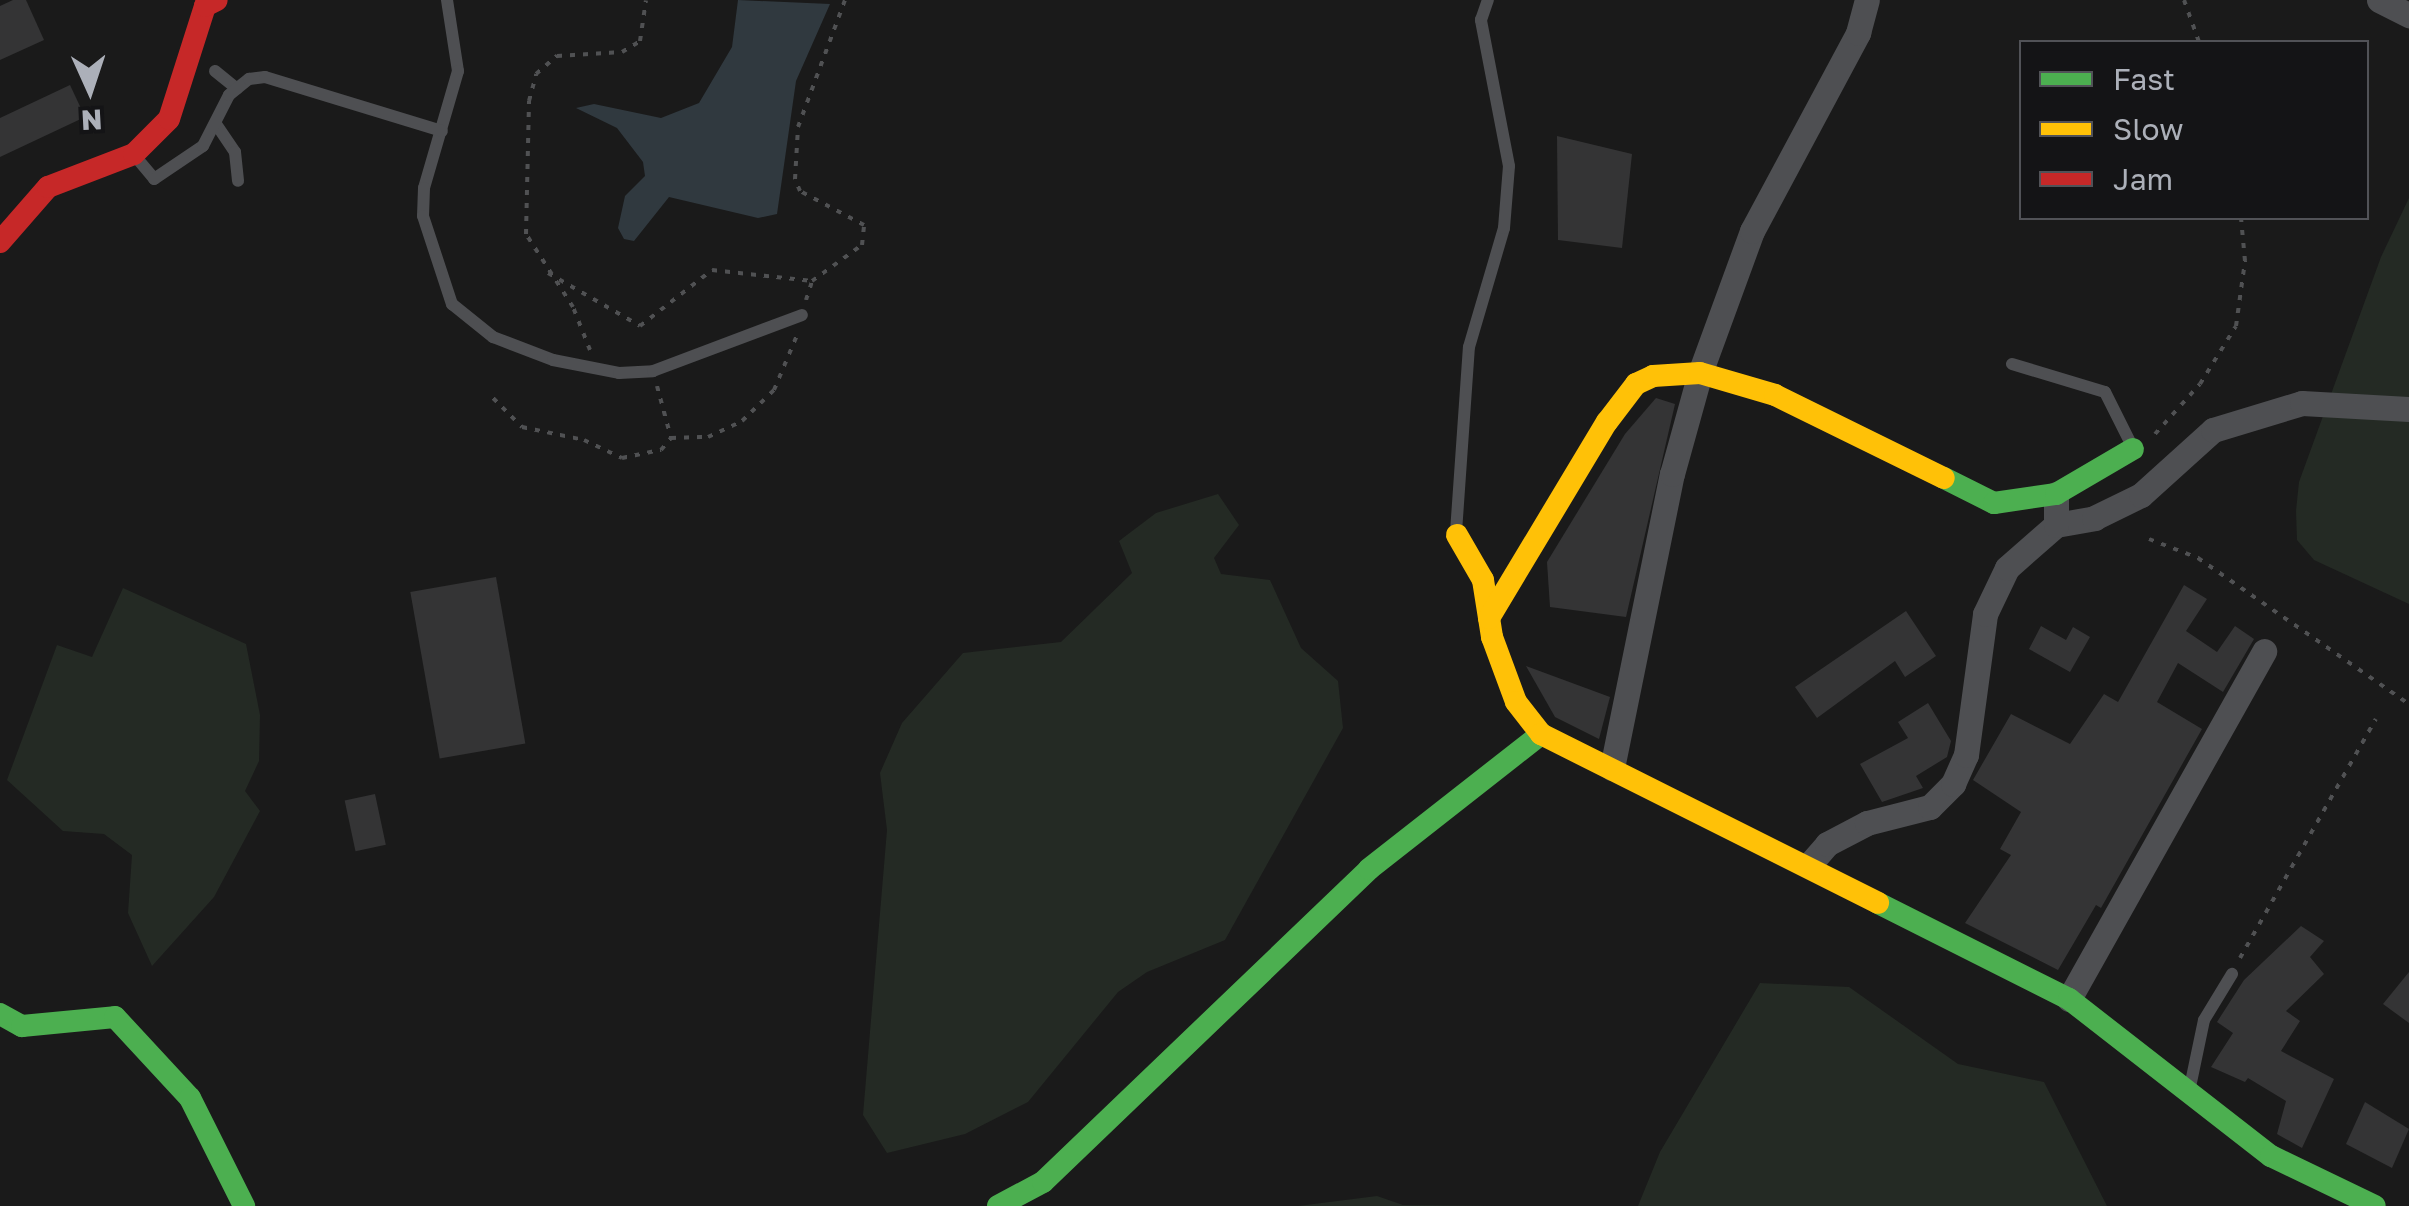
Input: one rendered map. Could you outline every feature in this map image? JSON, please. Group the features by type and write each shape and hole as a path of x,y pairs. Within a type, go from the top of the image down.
{"street":[{"path":"0,242 48,187 134,154 170,118 206,6 216,0"},
{"path":"1612,768 1672,474 1700,373 1752,231 1858,34 1867,0"},
{"path":"2379,0 2409,16"},
{"path":"1489,618 1636,384 1700,373 1775,395 1994,503 2056,494 2133,449"},
{"path":"1809,865 1827,844 1867,822 1930,807 1953,784 1966,754 1985,614 2007,568 2056,525 2094,518 2142,496 2212,430 2302,403 2409,410"},
{"path":"2056,494 2056,525"},
{"path":"1457,535 1483,580 1489,618 1516,702 1540,734 1809,865 2069,999 2271,1156 2375,1206"},
{"path":"2069,999 2264,651"},
{"path":"998,1206 1042,1182 1369,869 1540,734"},
{"path":"0,1014 22,1026 115,1017 190,1098 244,1206"}],"lane":[{"path":"446,0 458,71 423,216 452,304 493,337 598,369 652,371 802,316"},
{"path":"1457,535 1469,347 1504,228 1509,166 1482,20 1488,0"},
{"path":"215,71 236,89"},
{"path":"134,154 154,178 204,146 236,89 265,77 442,130"},
{"path":"216,124 235,152 238,181"},
{"path":"2012,364 2105,392 2133,449"},
{"path":"2189,1093 2204,1020 2232,974"}],"path":[{"path":"598,369 573,307 526,234 529,101 536,74 557,56 622,52 640,41 646,0"},
{"path":"548,272 640,326 712,270 812,280 836,268 866,233 864,224 800,191 795,179 798,127 845,0"},
{"path":"2184,0 2198,40"},
{"path":"2133,449 2160,431 2200,384 2236,326 2245,260 2240,220"},
{"path":"493,398 522,427 584,440 622,458 661,450 671,438 708,437 742,421 774,390 812,280"},
{"path":"652,371 671,438"},
{"path":"2149,539 2198,558 2409,704"},
{"path":"2232,974 2376,719"}],"shaded area":[{"path":"738,0 830,4 796,81 777,214 758,218 669,197 634,241 624,239 618,228 625,196 645,176 643,162 617,128 576,108 594,104 661,118 699,103 732,47"},
{"path":"2409,198 2409,604 2314,560 2297,540 2296,511 2299,482 2381,257"},
{"path":"1218,494 1239,525 1214,558 1221,574 1270,580 1301,648 1338,681 1343,728 1225,940 1147,972 1118,992 1028,1102 965,1134 887,1153 863,1115 887,830 880,773 902,723 963,653 1061,642 1132,573 1119,541 1156,513"},
{"path":"123,588 246,644 260,715 259,761 245,791 260,811 214,897 152,966 128,913 132,855 104,834 63,831 7,780 57,645 92,657"},
{"path":"1760,983 1849,987 1958,1064 2044,1082 2107,1206 1638,1206 1660,1152"},
{"path":"1377,1196 1403,1205 1499,1206 1298,1206"}],"building":[{"path":"26,0 44,40 0,60 0,6"},
{"path":"70,85 85,117 0,157 0,118"},
{"path":"1557,136 1632,154 1622,248 1558,240"},
{"path":"1656,398 1675,404 1626,617 1550,607 1547,562 1625,434"},
{"path":"496,577 525,743 440,759 410,592"},
{"path":"2184,585 2207,599 2186,631 2217,652 2235,626 2254,639 2223,692 2178,663 2157,702 2202,729 2101,908 2096,905 2058,970 1965,923 2011,855 2000,849 2021,812 1973,780 2011,714 2070,744 2104,694 2118,702"},
{"path":"1906,611 1936,656 1905,677 1895,661 1817,718 1795,687"},
{"path":"2041,626 2066,640 2073,627 2090,637 2070,672 2029,649"},
{"path":"1526,666 1610,697 1599,739 1555,717"},
{"path":"1928,703 1951,741 1947,757 1916,776 1923,788 1882,802 1860,764 1908,738 1898,722"},
{"path":"375,794 386,845 355,851 345,800"},
{"path":"2301,926 2324,941 2310,957 2324,974 2286,1011 2300,1021 2281,1051 2334,1079 2302,1148 2277,1134 2286,1101 2248,1078 2245,1082 2211,1067 2233,1033 2217,1022 2244,980"},
{"path":"2409,972 2409,1023 2383,1004"},
{"path":"2365,1102 2409,1129 2392,1168 2346,1144"}],"traffic: fast":[{"path":"1944,478 1994,503 2056,494 2133,449"},
{"path":"998,1206 1043,1182 1369,869 1541,734"},
{"path":"1878,903 2069,999 2271,1156 2375,1206"},
{"path":"0,1014 22,1026 115,1017 190,1098 244,1206"}],"traffic: slow":[{"path":"1489,618 1607,422 1636,384 1653,376 1700,373 1775,395 1944,478"},
{"path":"1457,535 1483,580 1492,637 1516,702 1541,734 1878,903"}],"traffic: jam":[{"path":"0,242 48,187 134,154 169,119 205,6 217,0"}]}
